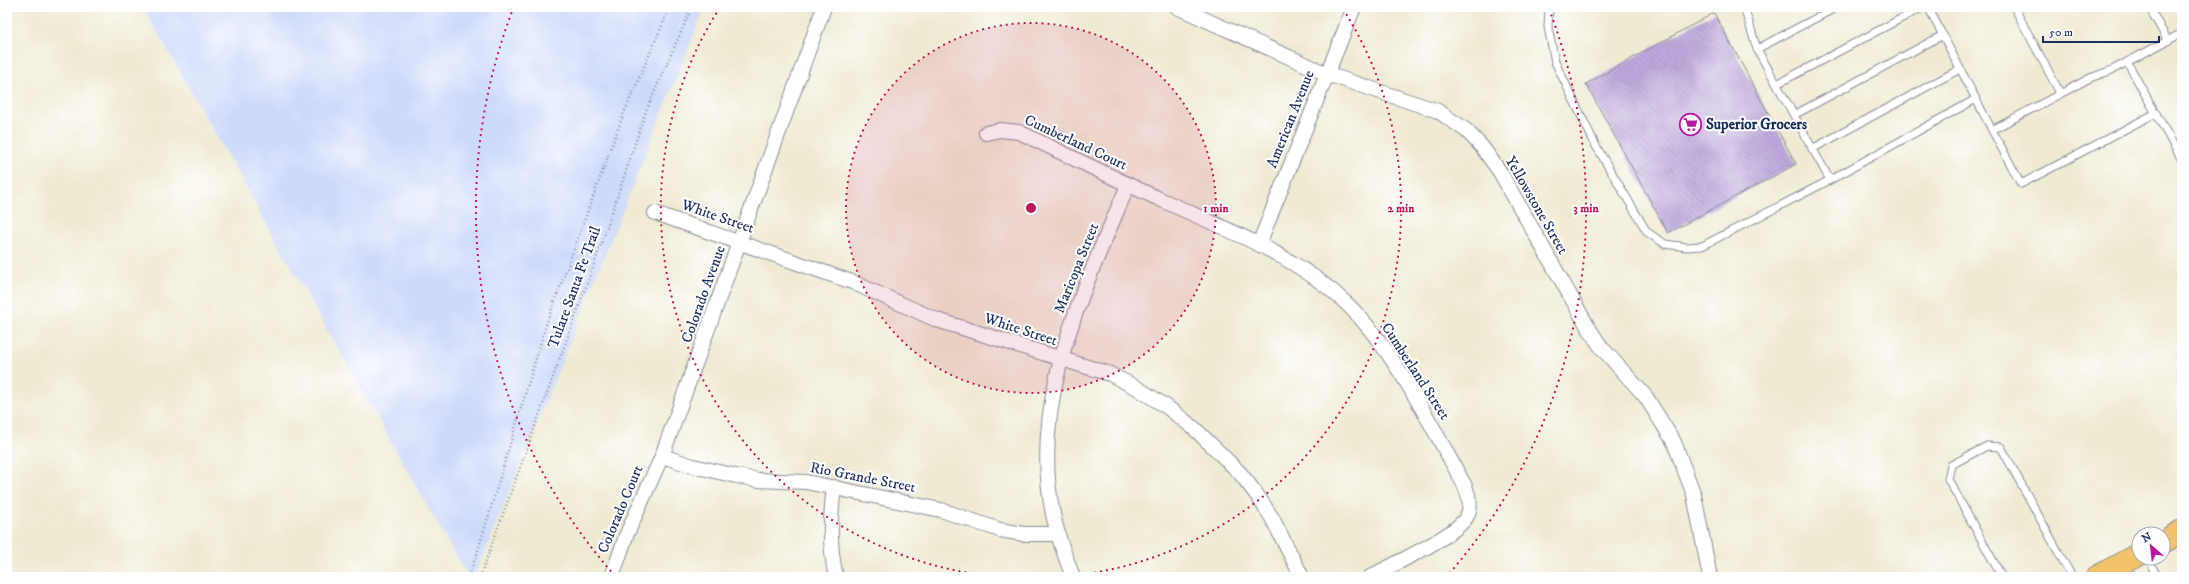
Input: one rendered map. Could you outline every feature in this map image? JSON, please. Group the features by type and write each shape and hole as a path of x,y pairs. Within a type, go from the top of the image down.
{"main road":[{"path":"2171,537 2182,531"},
{"path":"2097,577 2131,558"}],"street":[{"name":"Colorado Avenue","path":"662,456 824,7"},
{"name":"Yellowstone Street","path":"1178,7 1327,74 1438,111 1466,131 1482,147 1500,172 1588,327 1601,347 1646,397 1674,442 1694,495 1710,577"},
{"name":"American Avenue","path":"1259,244 1354,7"},
{"name":"Cumberland Court","path":"986,133 1000,130 1019,132 1128,185"},
{"name":"Cumberland Street","path":"1128,185 1259,244 1319,281 1347,304 1370,332 1396,368 1465,486 1470,503 1468,514 1454,531 1370,577"},
{"name":"Maricopa Street","path":"1073,577 1058,534 1049,486 1047,453 1054,381 1073,319 1128,185"},
{"name":"White Street","path":"655,213 852,282 937,320 1110,374 1137,388 1167,407 1214,446 1258,495 1302,577"},
{"name":"Rio Grande Street","path":"662,456 693,466 736,476 758,480 806,482 941,510 1000,530 1024,534 1058,534"},
{"name":"Colorado Court","path":"612,577 626,536 662,456"},
{"path":"834,487 830,528 831,555 836,577"}],"lane":[{"path":"1549,7 1548,27 1555,62 1596,146 1647,232 1665,244 1687,247 1702,246 1830,180 1976,99"},
{"path":"1744,7 1757,50 1830,180"},
{"path":"1757,50 1837,7"},
{"path":"1777,84 1923,7"},
{"path":"1928,7 2021,184 2156,113"},
{"path":"2014,7 2060,93"},
{"path":"2149,7 2168,40"},
{"path":"1992,130 2060,93 2090,78 2112,70 2182,33"},
{"path":"1794,115 1943,35"},
{"path":"2127,62 2182,160"},
{"path":"1812,149 1960,69"},
{"path":"2002,577 1948,479 1951,465 1987,446 2001,447 2072,577"},
{"path":"2152,566 2157,577"}],"path":[{"name":"Tulare Santa Fe Trail","path":"468,577 476,557 547,322 624,113 670,7"},
{"name":"Tulare Santa Fe Trail","path":"480,577 599,251 646,111 692,7"}],"shaded area":[{"path":"143,7 705,7 475,577 468,577"}],"building":[{"name":"Superior Grocers","path":"1714,13 1796,164 1668,233 1586,84"}],"place":[{"name":"Superior Grocers","path":"1691,124"}]}
